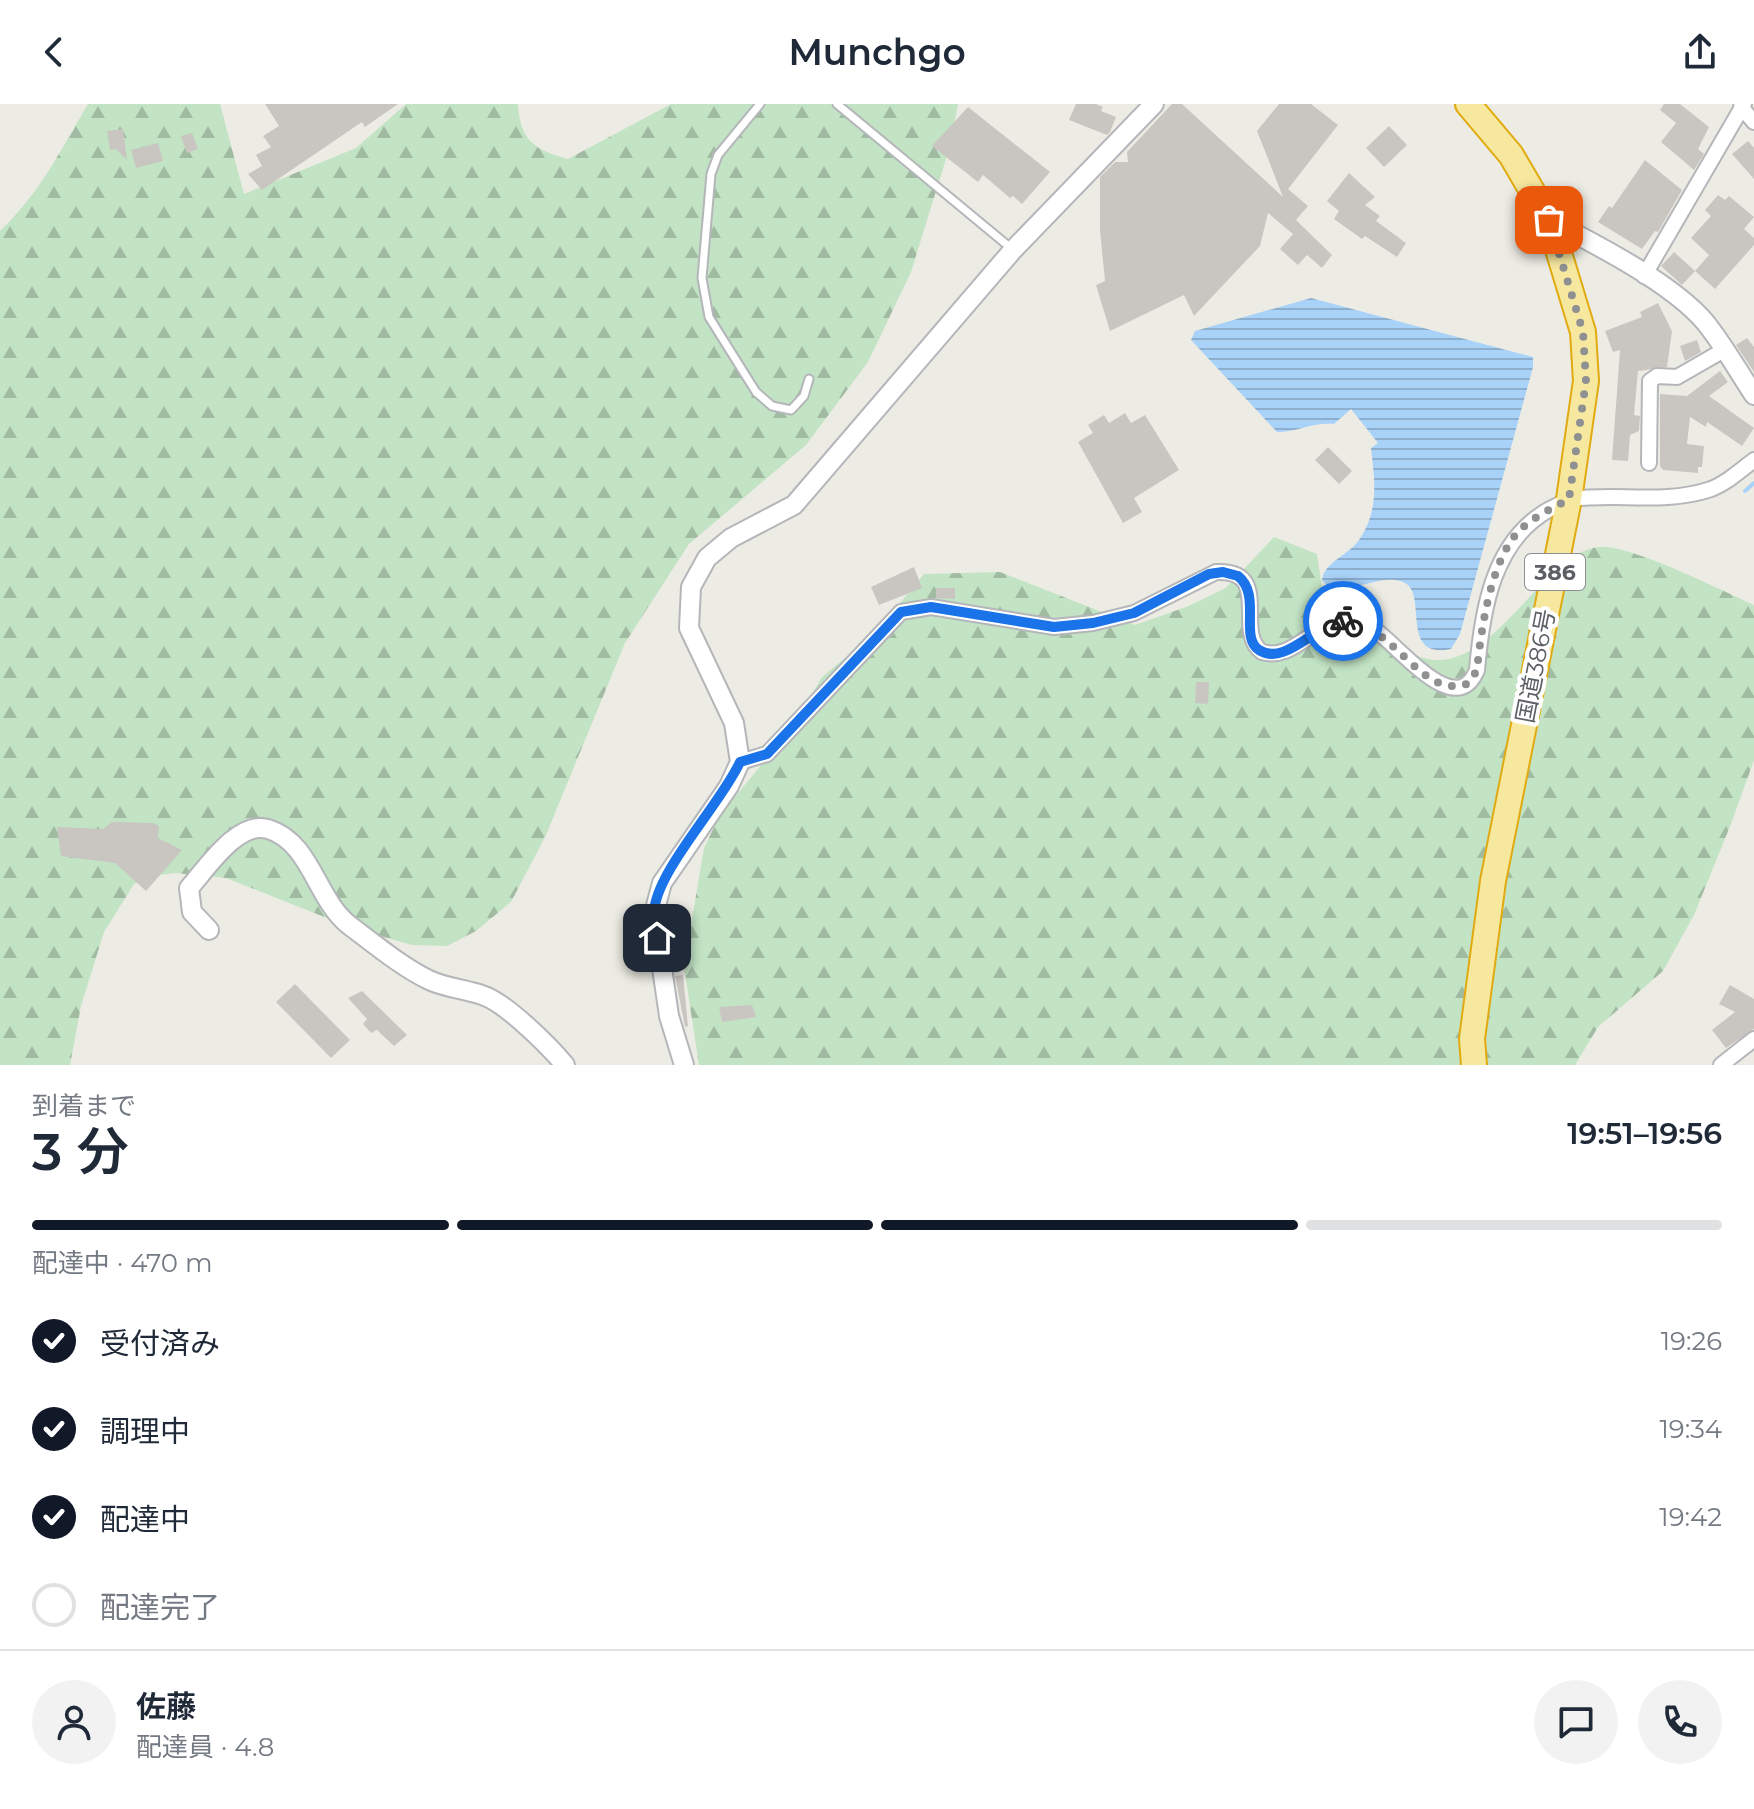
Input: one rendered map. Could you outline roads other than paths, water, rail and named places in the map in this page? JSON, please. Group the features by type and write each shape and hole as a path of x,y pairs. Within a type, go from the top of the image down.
{"highway":[{"name":"国道386号","path":"1468,104 1511,155 1549,220 1583,332 1586,381 1569,499 1493,881 1472,1039 1474,1065"}],"street":[{"path":"684,1065 669,1016 654,913 662,883 729,786 740,762 734,723 689,628 691,587 707,558 731,538 794,505 1013,250 1154,104"},
{"path":"1644,276 1742,106 1754,122"},
{"path":"1549,220 1623,259 1684,301 1724,350 1754,395"},
{"path":"1649,463 1650,381 1654,377 1677,377 1724,350"},
{"path":"740,762 767,754 901,612 931,607 1054,627 1093,623 1134,613 1216,572 1230,573 1244,581 1250,592 1252,641 1262,652 1278,654 1330,623 1355,621 1371,626 1438,683 1460,687 1469,683 1477,670 1494,578 1518,531 1569,499 1671,496 1709,490 1754,460"},
{"path":"209,930 192,912 189,888 219,854 247,830 267,829 295,844 326,899 346,923 429,980 485,995 546,1042 565,1065"},
{"path":"1721,1065 1754,1039"}],"lane":[{"path":"760,104 718,155 711,174 702,278 709,317 756,392 772,406 791,410 798,405 809,379"},
{"path":"837,104 1013,250"}],"water":[{"path":"1311,298 1533,357 1533,367 1460,634 1451,649 1435,650 1425,645 1417,625 1415,600 1405,583 1384,580 1339,588 1322,580 1327,568 1359,540 1373,507 1371,448 1378,443 1351,409 1334,424 1277,432 1191,340 1195,331"}],"waterway":[{"path":"1745,491 1754,483"}]}
